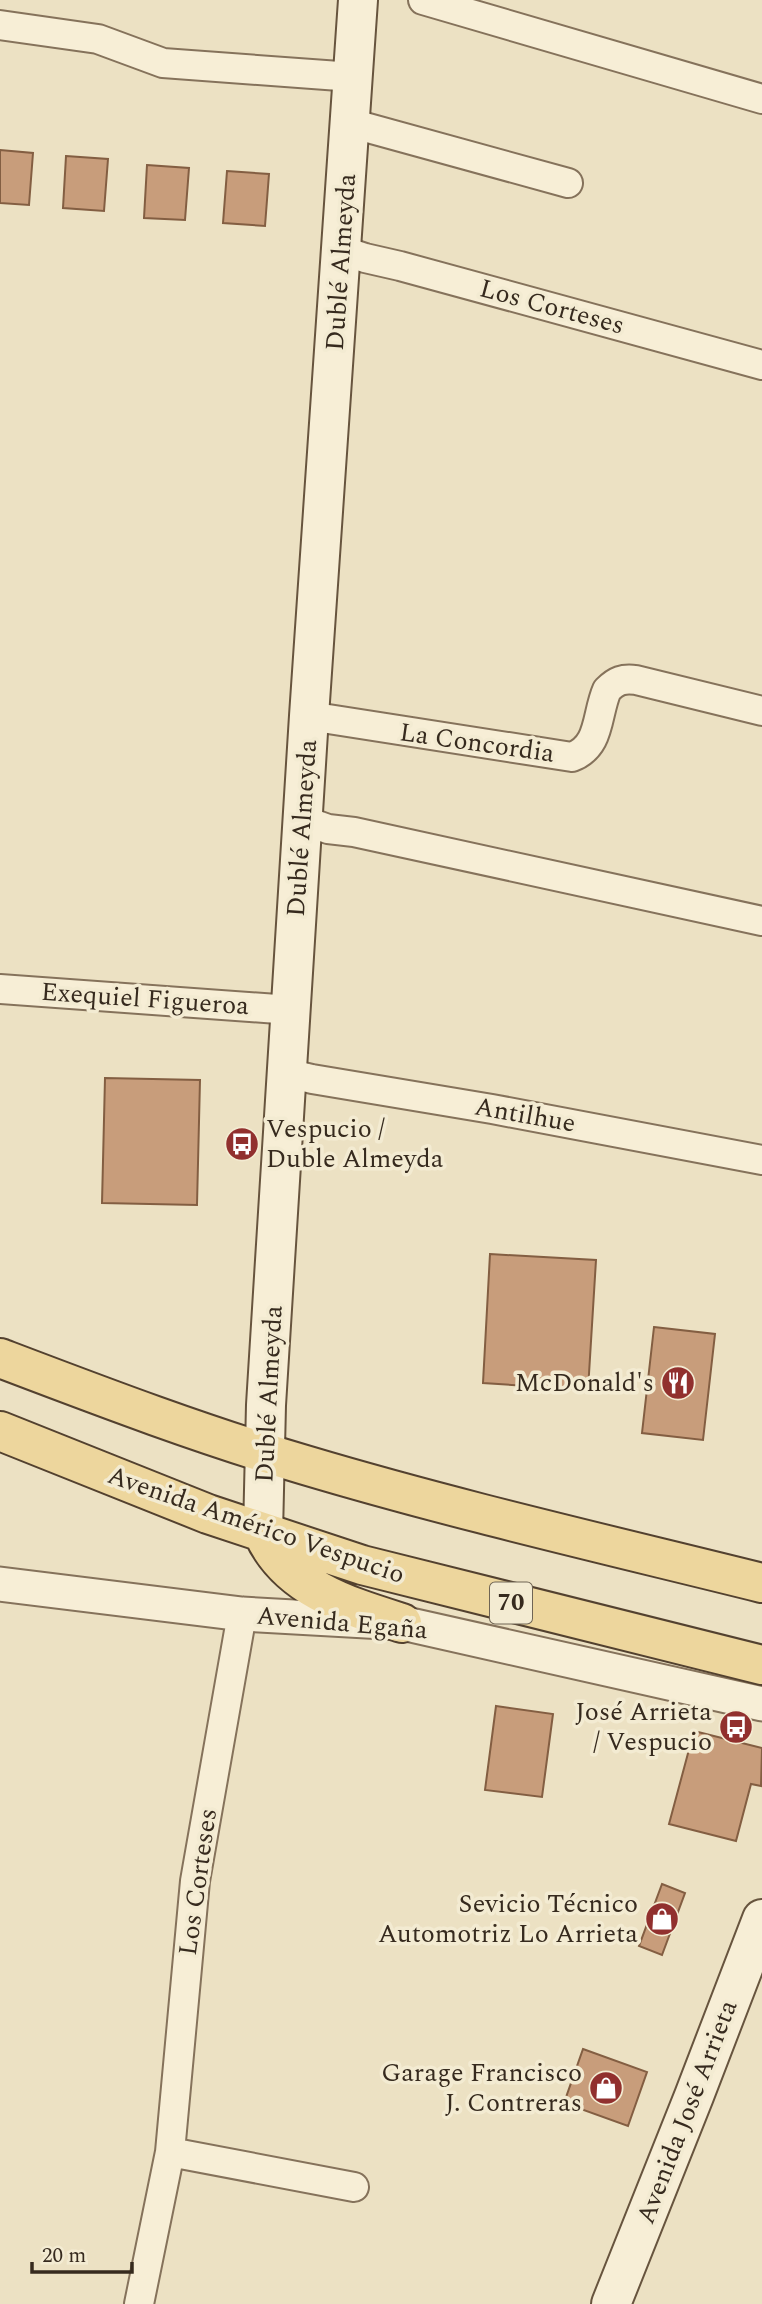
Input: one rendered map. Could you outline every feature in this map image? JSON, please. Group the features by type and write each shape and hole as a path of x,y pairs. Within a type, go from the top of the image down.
{"main road":[{"name":"Dublé Almeyda","path":"263,1533 265,1452 309,716 358,0"},
{"path":"0,1358 109,1399 265,1452 391,1490 762,1583"},
{"name":"Avenida Américo Vespucio","path":"0,1431 208,1514 362,1565 762,1665"},
{"path":"263,1533 270,1549 282,1565 309,1585 344,1603 402,1623"},
{"name":"Avenida José Arrieta","path":"611,2304 762,1919"}],"street":[{"path":"423,0 762,99"},
{"path":"0,25 98,39 163,63 353,77"},
{"path":"350,123 568,183"},
{"name":"Los Corteses","path":"341,250 762,365"},
{"name":"La Concordia","path":"309,716 572,757 590,745 607,690 620,680 636,680 762,711"},
{"path":"303,820 328,829 354,832 762,921"},
{"name":"Exequiel Figueroa","path":"0,989 291,1010"},
{"name":"Antilhue","path":"287,1073 762,1160"},
{"name":"Avenida Egaña","path":"0,1584 242,1614 402,1623 762,1704"},
{"name":"Los Corteses","path":"139,2304 170,2152 195,1881 242,1614"},
{"path":"170,2152 354,2187"}],"building":[{"path":"0,150 33,153 29,205 0,203"},
{"path":"66,156 108,159 104,211 63,208"},
{"path":"147,165 189,168 185,220 144,218"},
{"path":"227,171 269,174 265,226 223,223"},
{"path":"105,1078 200,1080 197,1205 102,1203"},
{"path":"490,1254 596,1260 588,1390 483,1383"},
{"name":"McDonald's","path":"654,1327 715,1334 703,1440 642,1433"},
{"path":"496,1706 553,1714 542,1797 485,1790"},
{"path":"694,1731 762,1748 761,1786 751,1784 736,1841 669,1824"},
{"name":"Sevicio Técnico Automotriz Lo Arrieta","path":"662,1884 685,1893 662,1955 639,1946"},
{"name":"Garage Francisco J. Contreras","path":"583,2049 647,2072 628,2126 564,2103"}],"place":[{"name":"Vespucio / Duble Almeyda","path":"242,1144"},
{"name":"McDonald's","path":"678,1383"},
{"name":"José Arrieta / Vespucio","path":"736,1727"},
{"name":"Sevicio Técnico Automotriz Lo Arrieta","path":"662,1919"},
{"name":"Garage Francisco J. Contreras","path":"606,2088"}]}
